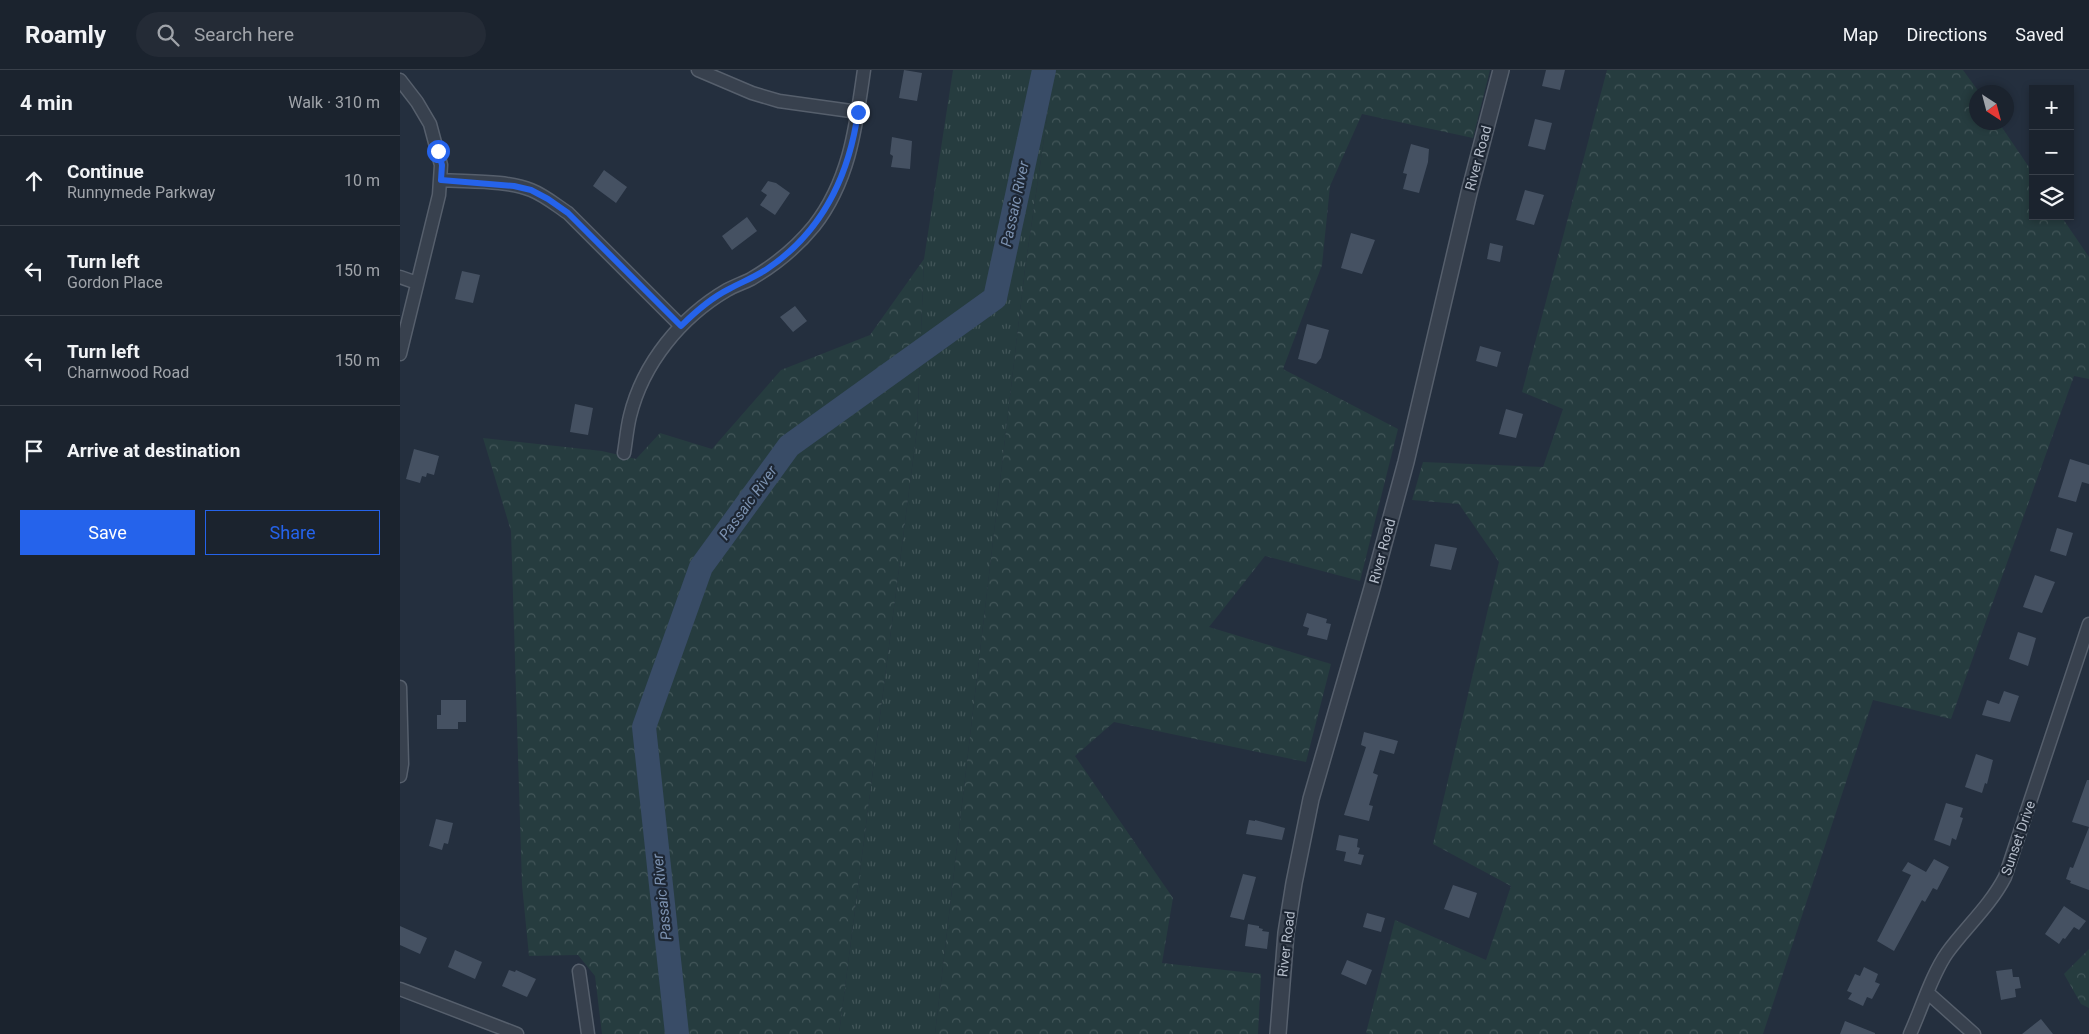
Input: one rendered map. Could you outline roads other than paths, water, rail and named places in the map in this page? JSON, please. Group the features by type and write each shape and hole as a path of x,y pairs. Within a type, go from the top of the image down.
{"street":[{"path":"698,70 752,93 779,101 858,112"},
{"path":"624,453 630,416 643,381 665,345 681,326 710,301 767,269 794,247 814,226 834,196 846,169 854,141 864,70"},
{"name":"River Road","path":"1278,1034 1288,925 1311,799 1406,462 1468,193 1501,70"},
{"path":"400,80 423,111 432,131 442,165 441,180 425,259 400,354"},
{"path":"441,180 514,186 531,190 548,199 568,213 681,326"},
{"path":"400,277 417,284"},
{"name":"Sunset Drive","path":"1910,1034 1946,954 1998,890 2005,877 2089,624"},
{"path":"400,687 402,764 400,776"},
{"path":"579,972 588,1034"},
{"path":"400,989 517,1034"},
{"path":"1928,993 1974,1034"}],"waterway":[{"name":"Passaic River","path":"677,1034 644,727 701,567 789,446 995,298 1044,70"}]}
